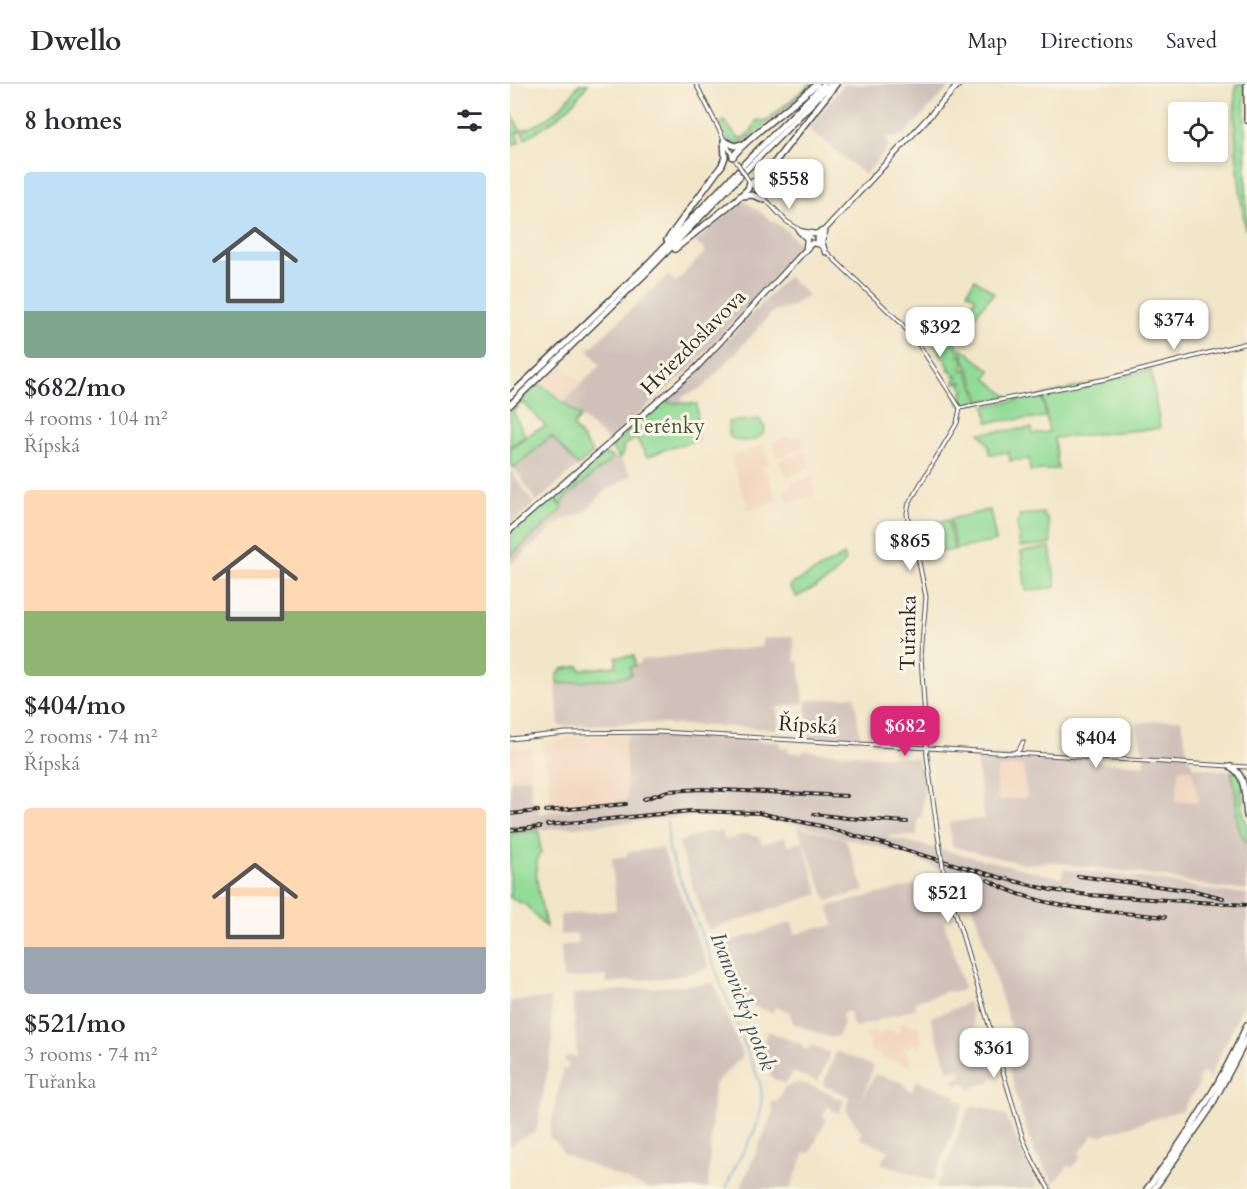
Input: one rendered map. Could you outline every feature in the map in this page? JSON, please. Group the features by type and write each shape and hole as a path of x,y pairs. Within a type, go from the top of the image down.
{"highway":[{"path":"722,165 734,160 734,153 817,84"},
{"path":"824,84 745,168 831,84"},
{"path":"510,396 644,271 736,200 748,189 749,182 757,182 763,177 836,84"},
{"path":"1247,84 1247,120"},
{"path":"644,271 722,165 725,157 724,141 737,146 748,141"},
{"path":"510,405 739,174"},
{"path":"736,200 747,195 763,199 760,185 763,177"},
{"path":"1231,767 1244,776 1247,789 1247,816"},
{"path":"1147,1189 1205,1105 1228,1065 1247,1024"},
{"path":"1154,1189 1226,1081 1247,1038"}],"main road":[{"name":"Hviezdoslavova","path":"510,530 696,368 958,84"},
{"path":"799,230 815,234 827,228"},
{"path":"825,252 822,241 827,228"},
{"path":"799,230 807,241 804,253"}],"street":[{"path":"696,84 734,160 749,182 786,221 815,241 900,322 960,408 1065,388 1247,342"},
{"name":"Tuřanka","path":"960,408 957,423 907,508 926,597 921,656 927,747 944,874 1025,1144 1049,1189"},
{"name":"Řípská","path":"510,739 566,733 643,731 1247,767"},
{"path":"1013,753 1019,750 1023,742"}],"shaded area":[{"path":"844,84 952,84 903,136 887,137 889,146 865,175 808,128"},
{"path":"743,200 783,228 799,243 797,252 688,371 608,440 564,402 600,365 588,350 668,275 676,282 706,251 695,242"},
{"path":"788,276 808,295 793,306 774,311 704,387 681,397 683,404 660,402 691,378"},
{"path":"562,365 582,383 564,402 542,384"},
{"path":"552,435 578,466 537,502 514,468"},
{"path":"789,435 790,438 801,435 804,446 802,449 778,457 772,442"},
{"path":"764,444 769,464 762,467 777,500 749,511 731,456 742,453 744,458 747,455 746,451"},
{"path":"806,452 809,466 786,477 779,461"},
{"path":"613,458 619,458 632,475 602,493 585,512 562,520 510,565 510,556 563,509 563,500"},
{"path":"510,469 534,504 510,525"},
{"path":"812,477 815,495 788,503 784,491 793,487 792,484"},
{"path":"793,636 795,662 799,662 804,703 777,707 779,729 644,723 559,726 556,684 625,676 631,674 630,666 640,663 640,660 762,647 762,639"},
{"path":"855,696 860,737 858,740 809,737 806,701"},
{"path":"1181,719 1189,760 1193,767 1231,771 1236,796 1236,821 1247,843 1247,890 1216,888 1160,876 1050,862 1025,864 953,847 949,826 951,822 984,819 976,754 1146,765 1136,723","holes":["1023,765 1027,798 998,800 996,778 998,768","1179,768 1192,770 1199,802 1176,801"]},
{"path":"628,734 625,744 627,800 574,806 574,809 546,813 545,801 550,800 551,795 543,743 567,737"},
{"path":"628,734 780,742 781,748 788,748 788,751 802,754 803,751 915,758 919,761 919,766 923,767 924,773 922,817 918,818 917,836 889,835 888,837 1061,878 1064,869 1159,880 1214,891 1247,894 1247,990 1242,1008 1209,1078 1205,1073 1201,1074 1197,1082 1200,1083 1182,1110 1099,1136 1094,1134 1079,1153 1081,1156 1072,1168 1068,1166 1054,1183 1034,1152 1017,1101 1007,1056 1018,1050 962,873 947,873 907,855 801,825 750,817 709,815 510,834 510,779 531,777 531,799 538,802 539,814 574,809 574,806 627,800 625,740 628,740"},
{"path":"517,744 518,749 532,748 531,777 510,779 510,745"},
{"path":"1023,765 1027,798 998,800 996,777 998,768"},
{"path":"1178,768 1192,769 1199,802 1176,802"},
{"path":"797,826 843,838 865,891 827,901"},
{"path":"711,831 712,833 722,831 725,840 745,834 759,837 762,844 785,837 787,845 802,841 819,894 708,930 678,842"},
{"path":"662,848 709,968 675,977 607,983 606,976 563,979 561,945 578,944 577,934 560,935 560,915 616,910 612,858 627,856 627,852"},
{"path":"932,881 964,989 956,992 949,991 915,1002 916,1008 854,1028 849,1011 842,1014 844,1023 838,1036 830,1038 793,1023 789,1011 775,1007 773,1013 741,1001 721,948 723,944 792,922 795,934 834,925 828,906"},
{"path":"714,983 743,1056 714,1084 708,1189 650,1189 563,1154 559,1145 549,1136 563,1068 567,1070 569,1063 564,1062 565,1057 577,1056 572,994"},
{"path":"551,998 552,1047 536,1132 519,1139 510,1147 510,1001"},
{"path":"968,1002 979,1039 982,1038 995,1076 991,1077 991,1082 975,1087 974,1085 971,1092 965,1082 955,1085 953,1080 963,1076 960,1067 948,1071 930,1017"},
{"path":"908,1022 910,1028 918,1025 923,1042 917,1047 916,1044 905,1048 912,1066 883,1058 877,1052 872,1054 866,1035 875,1032 876,1035 892,1030 894,1033 901,1030 899,1024"},
{"path":"768,1031 803,1045 803,1048 808,1050 810,1045 830,1053 818,1082 793,1072 786,1084 772,1078 761,1048"},
{"path":"836,1051 874,1066 861,1101 875,1074 901,1082 912,1092 917,1080 956,1095 954,1099 964,1103 933,1182 881,1163 889,1150 860,1138 862,1133 846,1110 850,1097 823,1085"},
{"path":"800,1082 844,1100 839,1113 831,1110 829,1106 823,1114 822,1116 826,1118 824,1124 810,1153 805,1152 790,1189 740,1189 773,1113 771,1102 778,1101 784,1088"},
{"path":"975,1106 1006,1116 1037,1186 1033,1189 935,1189 968,1109"}],"green space":[{"path":"579,84 588,84 575,101 557,118 525,139 521,131 538,124 554,113"},
{"path":"810,84 814,84 750,137 738,143 728,139 720,124 724,121 738,138 743,138 751,131 757,120 766,121"},
{"path":"1236,84 1244,84 1247,229 1245,229 1237,156"},
{"path":"510,111 521,131 516,133 520,142 510,145"},
{"path":"975,279 994,293 975,315 968,309 976,298 967,292"},
{"path":"952,334 960,352 957,354 961,355 965,365 961,367 963,371 966,368 980,402 960,405 957,398 963,396 962,392 965,391 961,385 963,382 955,383 954,380 958,379 957,375 954,376 952,371 950,372 941,351 935,345"},
{"path":"962,348 991,371 986,378 1008,397 982,401"},
{"path":"1151,370 1160,428 1054,438 1058,469 1030,471 1029,459 1010,461 1009,452 990,454 988,444 980,433 1032,428 1033,434 1049,432 1043,395"},
{"path":"539,383 581,417 573,426 593,453 578,466 551,436 514,468 510,463 510,449 536,430 546,427 523,402 513,411 525,436 510,447 510,408"},
{"path":"1042,396 1046,417 988,422 985,406"},
{"name":"Terénky","path":"660,402 697,404 697,441 671,447 647,457 636,438 623,447 623,454 619,458 612,449 614,444"},
{"path":"759,419 765,428 763,433 755,439 739,441 729,436 728,422"},
{"path":"603,455 613,458 563,500 562,506 553,496"},
{"path":"552,496 563,509 510,556 510,533"},
{"path":"990,510 996,541 956,549 950,519"},
{"path":"1044,513 1044,517 1048,519 1051,544 1020,547 1017,521 1020,519 1019,515"},
{"path":"948,520 954,550 942,552 936,522"},
{"path":"1050,547 1056,587 1026,591 1021,552"},
{"path":"844,555 846,561 830,579 797,597 789,586"},
{"path":"634,656 635,666 630,667 631,675 557,684 557,676 562,669 579,666 580,670 616,666 616,657"},
{"path":"1231,771 1241,774 1247,843 1238,825"},
{"path":"539,830 541,854 539,854 536,871 546,927 526,905 510,898 510,834"}],"waterway":[{"name":"Ivanovický potok","path":"667,822 669,851 761,1086 761,1102 755,1129 726,1189"}],"railway":[{"path":"644,799 668,791 702,789 847,796"},
{"path":"546,811 626,804"},
{"path":"510,814 538,811"},
{"path":"547,825 691,811 759,813 821,826 1051,890 1088,895 1247,905"},
{"path":"814,814 907,822"},
{"path":"510,830 540,827"},
{"path":"1078,876 1195,891 1223,898"},
{"path":"988,880 1030,898 1075,908 1165,917"}]}
